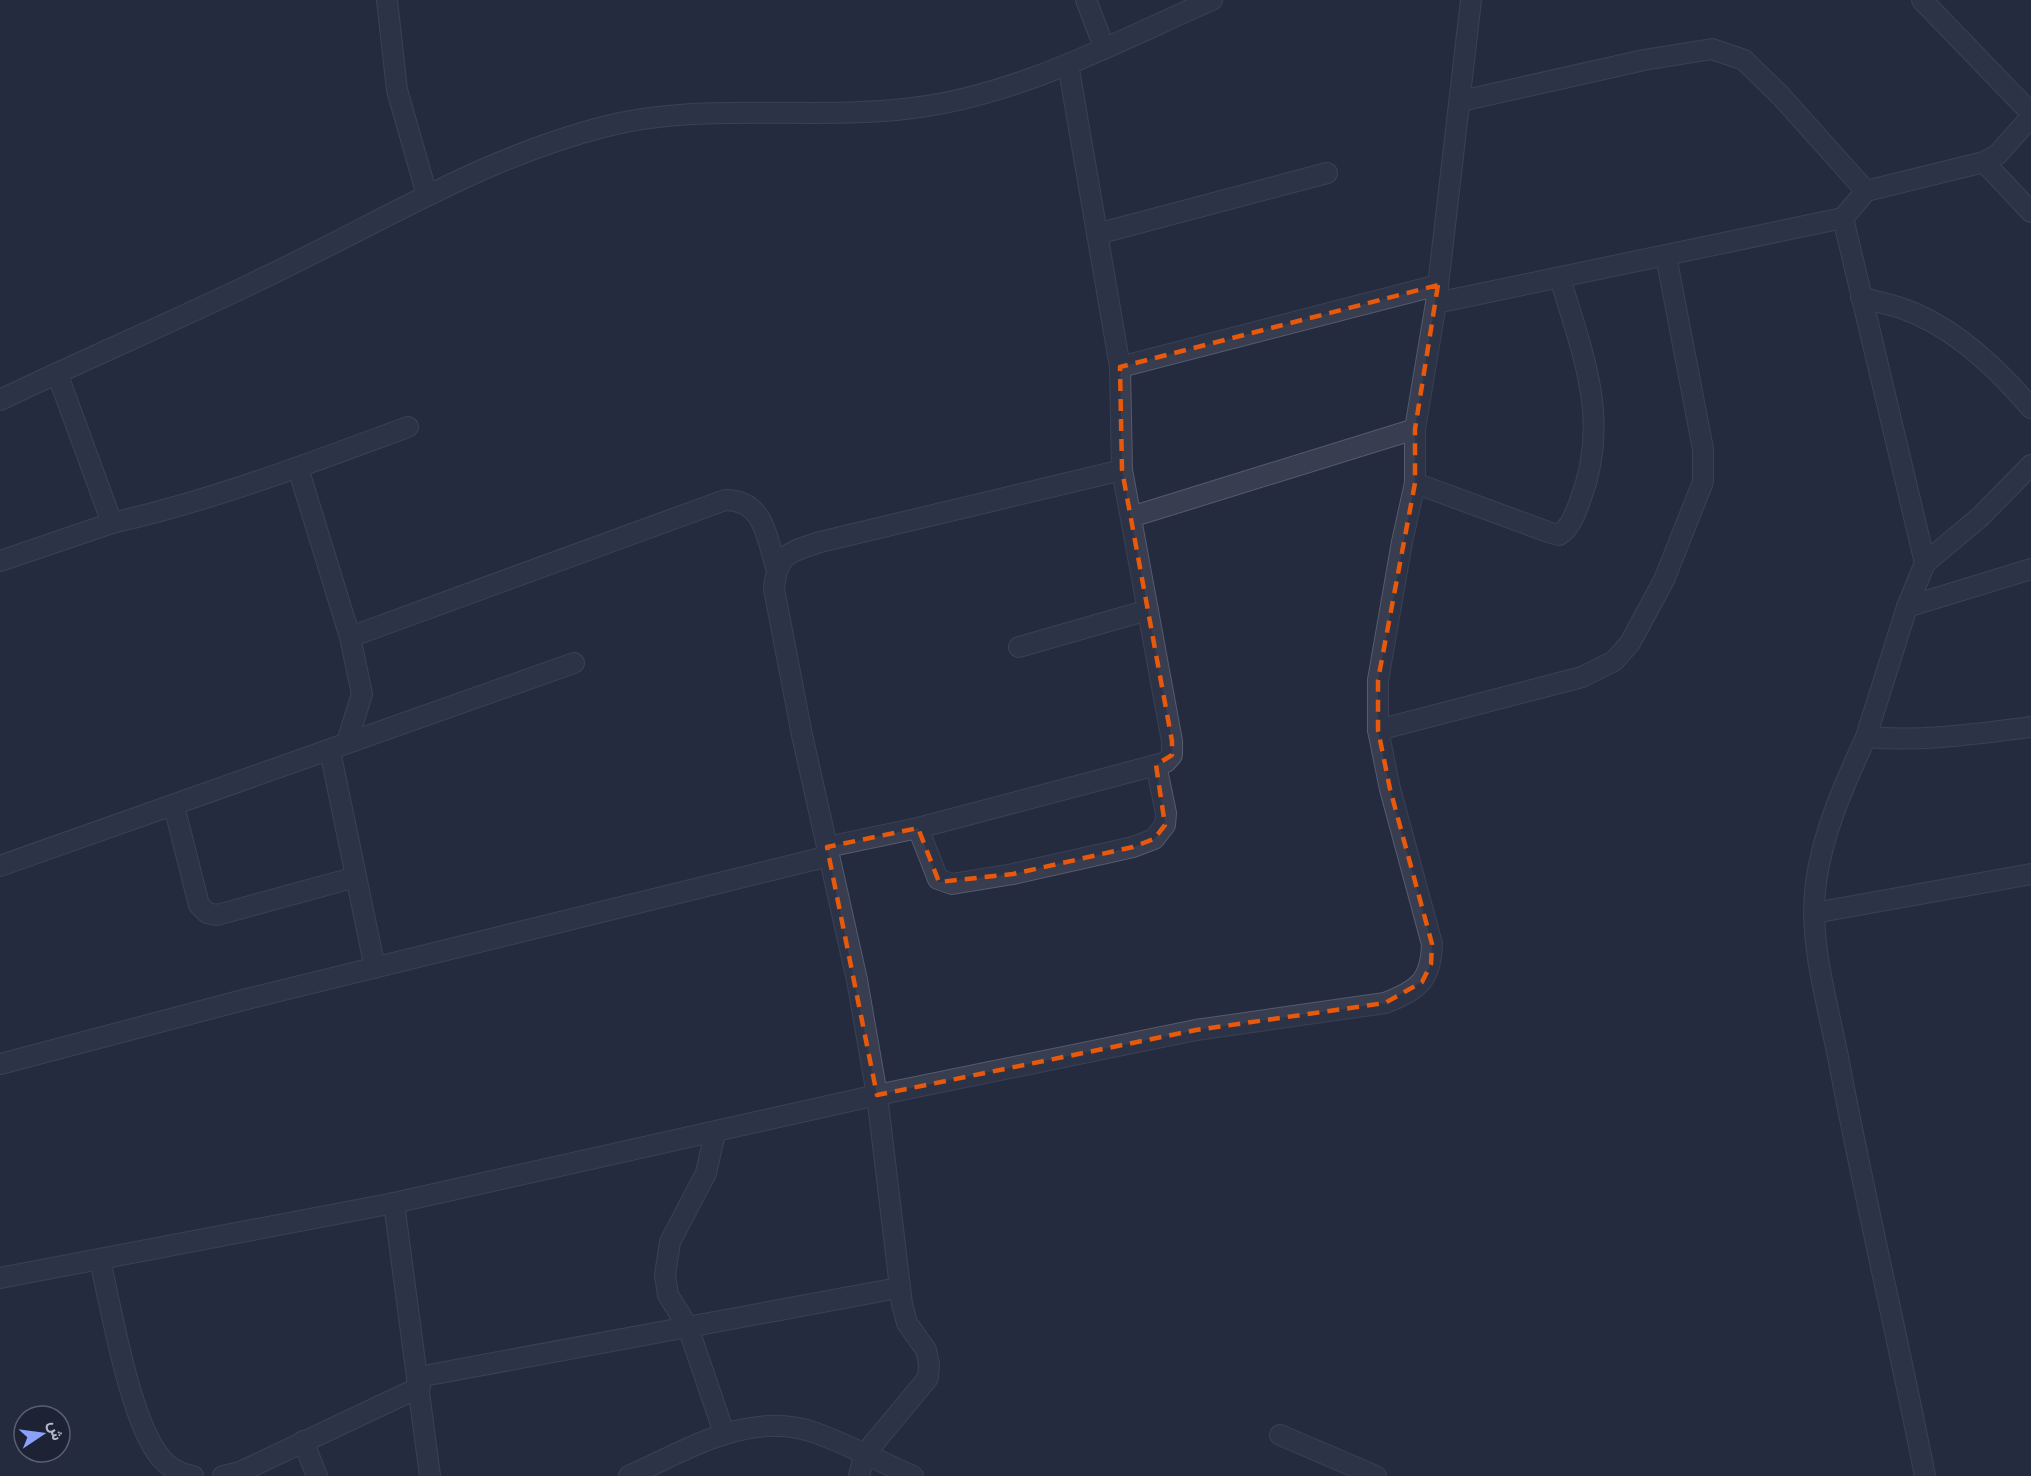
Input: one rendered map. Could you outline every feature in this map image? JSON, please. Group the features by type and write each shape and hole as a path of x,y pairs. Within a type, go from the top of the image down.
{"street":[{"path":"387,0 397,90 427,195"},
{"path":"1086,0 1104,47"},
{"path":"0,400 303,259 427,195 512,156 568,137 630,121 720,113 914,108 986,92 1068,64 1212,0"},
{"path":"0,1278 100,1261 394,1203 877,1095 1196,1030 1386,1003 1408,994 1422,982 1431,964 1431,944 1403,844 1378,730 1378,680 1415,483 1415,429 1437,294 1461,100 1470,0"},
{"path":"1922,0 2031,113"},
{"path":"1461,100 1667,55 1712,49 1744,60 1780,95 1866,191"},
{"path":"0,1064 1166,762 1172,755 1172,741 1122,470 1120,367 1068,64"},
{"path":"1120,367 1437,294 1560,278 1843,218 1866,191 1984,162 1998,154 2031,117"},
{"path":"1984,162 2031,212"},
{"path":"1097,234 1327,173"},
{"path":"1843,218 1925,563"},
{"path":"1378,730 1582,677 1614,661 1630,643 1664,580 1703,482 1703,449 1666,256"},
{"path":"1415,483 1548,532 1559,535 1567,530 1589,478 1596,431 1595,408 1560,278"},
{"path":"1861,297 1902,308 1945,331 2002,376 2031,408"},
{"path":"57,373 112,523"},
{"path":"0,561 112,523 180,507 298,468 408,427"},
{"path":"1131,517 1415,429"},
{"path":"1925,1476 1853,1139 1817,948 1814,913 1816,882 1824,841 1843,789 1866,737 1907,608 1925,563 1980,518 2031,465"},
{"path":"298,468 350,637 362,694 339,747 356,877 375,968"},
{"path":"776,567 788,554 820,542 1122,470"},
{"path":"350,637 725,500 741,500 755,510 776,567 774,588 802,735 857,980 877,1095 898,1288 907,1323 926,1350 929,1370 927,1378 864,1455 859,1476"},
{"path":"1907,608 2031,569"},
{"path":"1018,647 1148,610"},
{"path":"0,866 574,663"},
{"path":"1866,737 1898,740 1941,738 2031,727"},
{"path":"918,828 938,879 952,884 1014,874 1133,847 1154,839 1165,825 1166,813 1156,765"},
{"path":"174,806 199,905 207,913 217,915 356,877"},
{"path":"1814,913 2031,874"},
{"path":"715,1133 706,1173 670,1242 664,1275 668,1295 688,1327 724,1433"},
{"path":"394,1203 430,1476"},
{"path":"100,1261 139,1421 162,1459 174,1469 193,1476"},
{"path":"223,1476 240,1472 419,1382 688,1327 898,1288"},
{"path":"629,1476 724,1433 756,1426 785,1427 815,1432 913,1476"},
{"path":"1280,1435 1376,1476"},
{"path":"303,1441 317,1476"}],"highlighted area":[{"path":"1438,285 1415,429 1415,483 1378,680 1378,730 1390,789 1432,944 1431,964 1422,982 1385,1003 1196,1030 877,1095 827,847 918,828 939,882 1013,874 1133,847 1154,839 1165,825 1156,765 1172,755 1172,741 1122,470 1120,367"}]}
